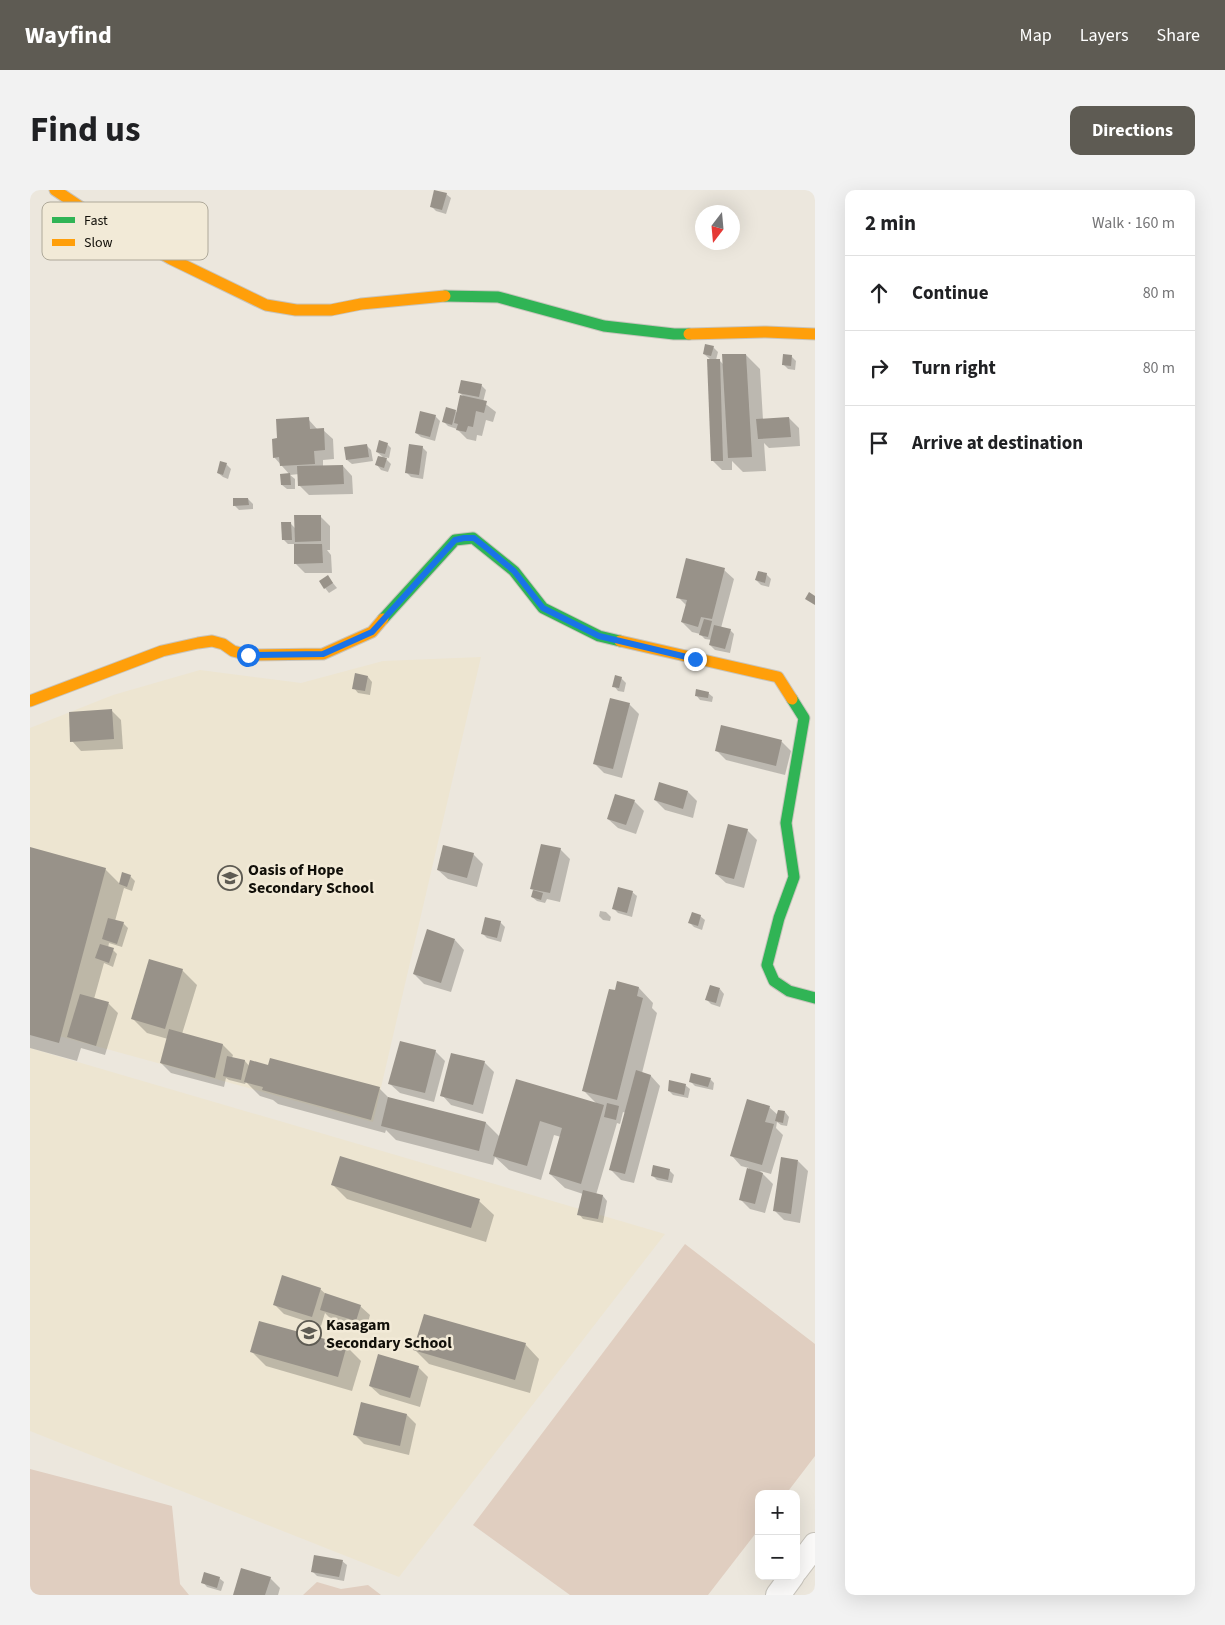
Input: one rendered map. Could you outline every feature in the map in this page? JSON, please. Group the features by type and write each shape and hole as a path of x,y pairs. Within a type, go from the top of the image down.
{"street":[{"path":"55,190 73,202"},
{"path":"173,260 266,305 296,310 331,310 361,304 450,295 498,297 604,326 638,330 674,334 766,332 815,334"},
{"path":"30,701 162,651 205,642 212,641 222,644 233,651 248,655 323,654 372,632 455,540 474,538 514,571 543,608 599,636 778,677 804,718 786,823 794,877 779,918 767,965 774,981 789,991 815,998"},
{"path":"800,1565 815,1545"},
{"path":"778,1595 789,1580"}],"shaded area":[{"name":"Oasis of Hope Secondary School","path":"481,657 373,1122 30,1028 30,728 113,695 200,670 301,683 383,661"},
{"name":"Kasagam Secondary School","path":"30,1048 665,1234 399,1577 30,1431"},
{"path":"685,1244 815,1344 815,1456 789,1490 755,1490 755,1534 708,1595 570,1595 473,1525"},
{"path":"30,1469 172,1506 180,1584 189,1595 30,1595"},
{"path":"317,1582 341,1589 368,1585 381,1595 303,1595"}],"building":[{"path":"434,190 447,193 442,210 430,207"},
{"path":"705,344 714,346 711,356 703,354"},
{"path":"722,354 746,354 752,457 728,458"},
{"path":"783,354 792,355 791,366 782,365"},
{"path":"707,359 720,359 723,461 711,461"},
{"path":"461,380 482,384 479,397 458,393"},
{"path":"460,395 487,401 484,413 476,411 473,427 468,426 466,432 456,430 458,424 454,423"},
{"path":"446,407 456,410 452,425 442,422"},
{"path":"420,411 436,415 430,437 415,433"},
{"path":"309,417 310,429 324,428 325,450 314,451 315,464 280,466 279,457 273,458 272,439 277,438 276,419"},
{"path":"789,417 791,437 758,439 756,419"},
{"path":"379,440 388,443 385,454 376,452"},
{"path":"367,444 369,457 346,460 344,447"},
{"path":"409,444 423,446 419,475 405,473"},
{"path":"378,456 387,458 384,468 375,465"},
{"path":"220,461 227,463 223,475 217,473"},
{"path":"343,465 344,484 298,486 297,466"},
{"path":"290,473 291,485 281,485 280,474"},
{"path":"233,498 248,498 249,505 233,506"},
{"path":"294,515 321,515 321,541 295,542"},
{"path":"281,522 291,522 292,540 282,540"},
{"path":"294,544 322,544 323,563 294,564"},
{"path":"686,558 725,568 712,619 701,617 698,627 681,622 687,600 676,598"},
{"path":"758,571 767,573 765,583 755,580"},
{"path":"328,575 333,583 324,589 319,581"},
{"path":"809,592 815,596 815,605 805,599"},
{"path":"704,619 712,621 708,637 699,635"},
{"path":"714,625 731,629 725,649 709,645"},
{"path":"355,673 368,676 365,691 352,689"},
{"path":"615,675 622,677 619,688 612,687"},
{"path":"696,689 709,692 708,698 695,696"},
{"path":"610,698 630,703 613,769 593,764"},
{"path":"112,709 114,739 70,742 69,712"},
{"path":"721,725 782,740 776,766 715,751"},
{"path":"659,782 688,791 683,809 654,800"},
{"path":"615,794 635,800 626,825 607,819"},
{"path":"728,824 748,829 734,879 715,874"},
{"path":"541,844 561,848 550,893 530,889"},
{"path":"443,845 474,853 467,878 437,870"},
{"path":"30,847 106,868 59,1043 30,1035"},
{"path":"122,872 131,875 127,887 119,884"},
{"path":"618,887 633,891 627,913 612,909"},
{"path":"533,890 543,893 541,900 531,897"},
{"path":"692,912 701,915 698,926 688,923"},
{"path":"485,917 501,921 497,938 481,934"},
{"path":"108,918 124,922 117,944 102,939"},
{"path":"427,929 455,939 441,983 413,974"},
{"path":"100,944 114,948 109,963 95,958"},
{"path":"149,959 183,969 165,1029 131,1019"},
{"path":"617,981 639,987 637,996 643,998 617,1100 582,1091 609,989 615,990"},
{"path":"710,985 720,988 716,1003 705,1000"},
{"path":"80,994 109,1002 96,1046 67,1037"},
{"path":"169,1029 223,1044 215,1078 160,1063"},
{"path":"400,1041 436,1050 425,1093 388,1084"},
{"path":"451,1053 485,1061 473,1105 440,1096"},
{"path":"227,1056 245,1060 241,1080 223,1076"},
{"path":"270,1058 380,1087 371,1120 262,1090 263,1087 244,1082 250,1060 268,1065"},
{"path":"636,1070 651,1075 625,1174 609,1170"},
{"path":"691,1073 711,1078 708,1087 689,1082"},
{"path":"516,1079 604,1105 581,1184 549,1174 562,1128 540,1121 527,1166 493,1156"},
{"path":"669,1080 686,1084 684,1095 668,1091"},
{"path":"388,1097 486,1122 479,1151 381,1126"},
{"path":"747,1099 770,1106 765,1122 774,1124 762,1165 730,1156"},
{"path":"607,1103 619,1106 616,1120 604,1117"},
{"path":"778,1110 785,1111 783,1123 775,1121"},
{"path":"340,1156 480,1199 471,1228 331,1185"},
{"path":"781,1157 798,1160 791,1214 773,1211"},
{"path":"653,1165 670,1169 668,1180 651,1176"},
{"path":"747,1168 763,1173 755,1204 739,1200"},
{"path":"583,1190 603,1195 598,1219 577,1215"},
{"path":"282,1275 321,1288 312,1317 273,1305"},
{"path":"325,1293 361,1305 356,1321 320,1310"},
{"path":"424,1314 526,1343 515,1380 413,1350"},
{"path":"259,1321 347,1345 338,1377 250,1352"},
{"path":"378,1354 419,1366 410,1398 369,1386"},
{"path":"361,1402 407,1414 400,1446 353,1435"},
{"path":"314,1555 343,1560 339,1577 311,1572"},
{"path":"241,1568 271,1577 265,1595 233,1595"},
{"path":"204,1572 220,1577 217,1588 201,1583"}],"traffic: fast":[{"path":"445,296 498,297 604,326 689,334"},
{"path":"383,619 455,540 473,538 514,571 543,608 599,636 620,641"},
{"path":"792,699 804,718 786,823 794,877 779,918 767,965 774,981 789,991 815,998"}],"traffic: slow":[{"path":"55,190 73,202"},
{"path":"173,260 266,305 296,310 331,310 361,304 445,296"},
{"path":"689,334 766,332 815,334"},
{"path":"30,701 162,651 198,643 212,641 223,644 233,651 248,655 323,654 372,632 383,619"},
{"path":"620,641 778,677 792,699"}],"place":[{"name":"Oasis of Hope Secondary School","path":"230,878"},
{"name":"Kasagam Secondary School","path":"309,1333"}],"route":[{"path":"248,655 323,654 372,632 455,540 474,538 514,571 543,608 599,636 695,659"}]}
